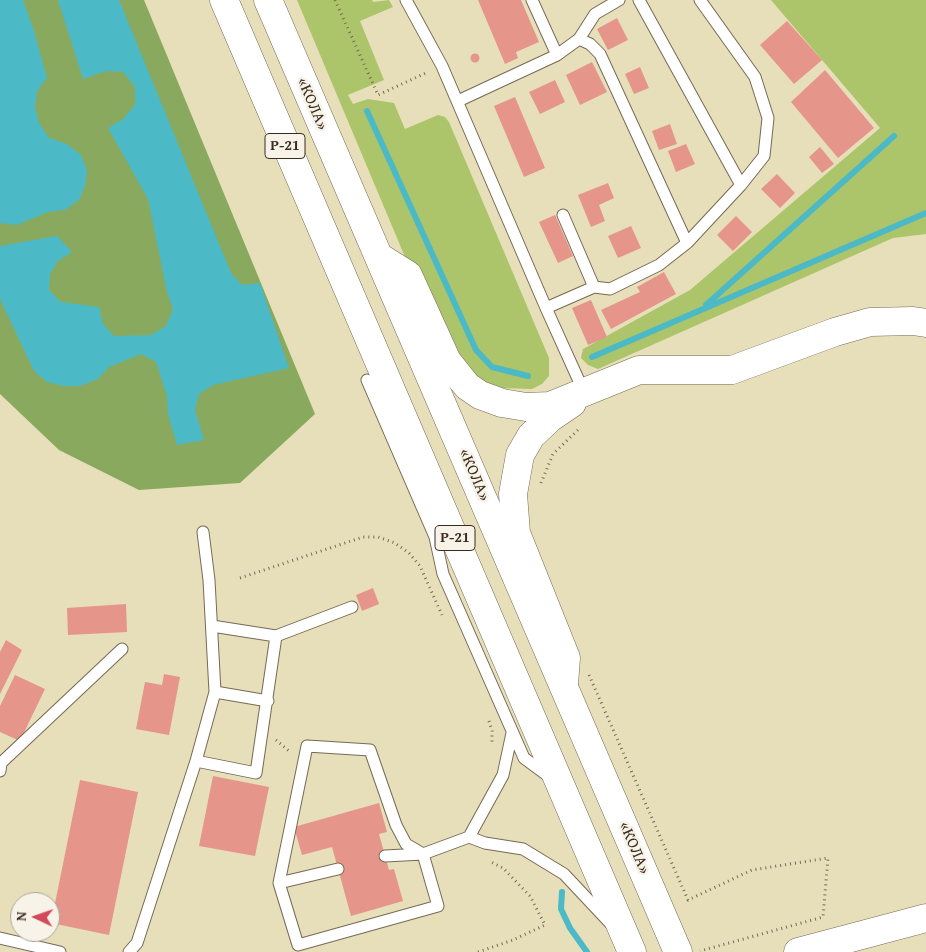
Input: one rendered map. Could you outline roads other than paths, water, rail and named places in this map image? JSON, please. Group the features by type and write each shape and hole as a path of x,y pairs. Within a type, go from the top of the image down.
{"main road":[{"name":"Р-21","path":"224,0 300,181 562,785 629,949"},
{"name":"«КОЛА»","path":"268,0 316,114 381,258 678,952"},
{"path":"381,258 408,275 447,361 467,386 480,395 502,404 526,407 550,406 639,370 732,370 835,332 870,322 913,321 926,323"},
{"path":"564,685 566,658 516,533 513,494 520,455 531,436 550,418 585,393"},
{"path":"798,952 926,918"}],"lane":[{"path":"406,0 442,66 458,101 546,308 585,393"},
{"path":"532,0 557,55"},
{"path":"458,101 557,55 579,39 594,14 619,0"},
{"path":"639,0 741,185"},
{"path":"546,308 594,287 610,289 659,265 687,243 741,185 764,156 768,118 755,77 700,0"},
{"path":"579,39 590,44 600,54 687,243"},
{"path":"563,215 594,287"},
{"path":"367,380 435,537 443,574 524,758 562,785"},
{"path":"129,952 137,943 196,761 215,692 209,580 203,532"},
{"path":"212,626 276,636 352,607"},
{"path":"196,761 256,773 268,702 276,636"},
{"path":"0,771 1,763 122,649"},
{"path":"215,692 268,702"},
{"path":"469,837 503,774 512,731"},
{"path":"307,746 370,750 396,825 406,844 423,854 438,906 298,945 279,883 307,746"},
{"path":"385,856 423,854 469,837 485,843 523,849 564,874 629,949"},
{"path":"279,883 338,869"},
{"path":"0,938 60,952"}],"water":[{"path":"0,0 23,0 34,31 47,78 37,91 35,107 39,123 49,138 67,144 81,155 87,170 85,186 79,200 65,210 48,212 17,225 0,223"},
{"path":"58,0 119,0 231,273 242,285 260,283 289,368 213,385 199,394 195,410 204,440 177,445 168,414 167,396 156,362 141,354 109,367 98,379 80,386 63,386 47,382 34,371 0,299 0,246 57,236 72,252 58,261 50,274 49,290 61,302 99,307 103,324 114,336 151,335 166,326 173,309 167,292 148,199 108,128 123,119 135,105 135,87 123,72 106,71 83,79"}],"waterway":[{"path":"367,111 476,350 492,367 528,376"},
{"path":"706,305 894,136"},
{"path":"592,357 926,213"},
{"path":"562,892 561,909 570,928 587,952"}]}
